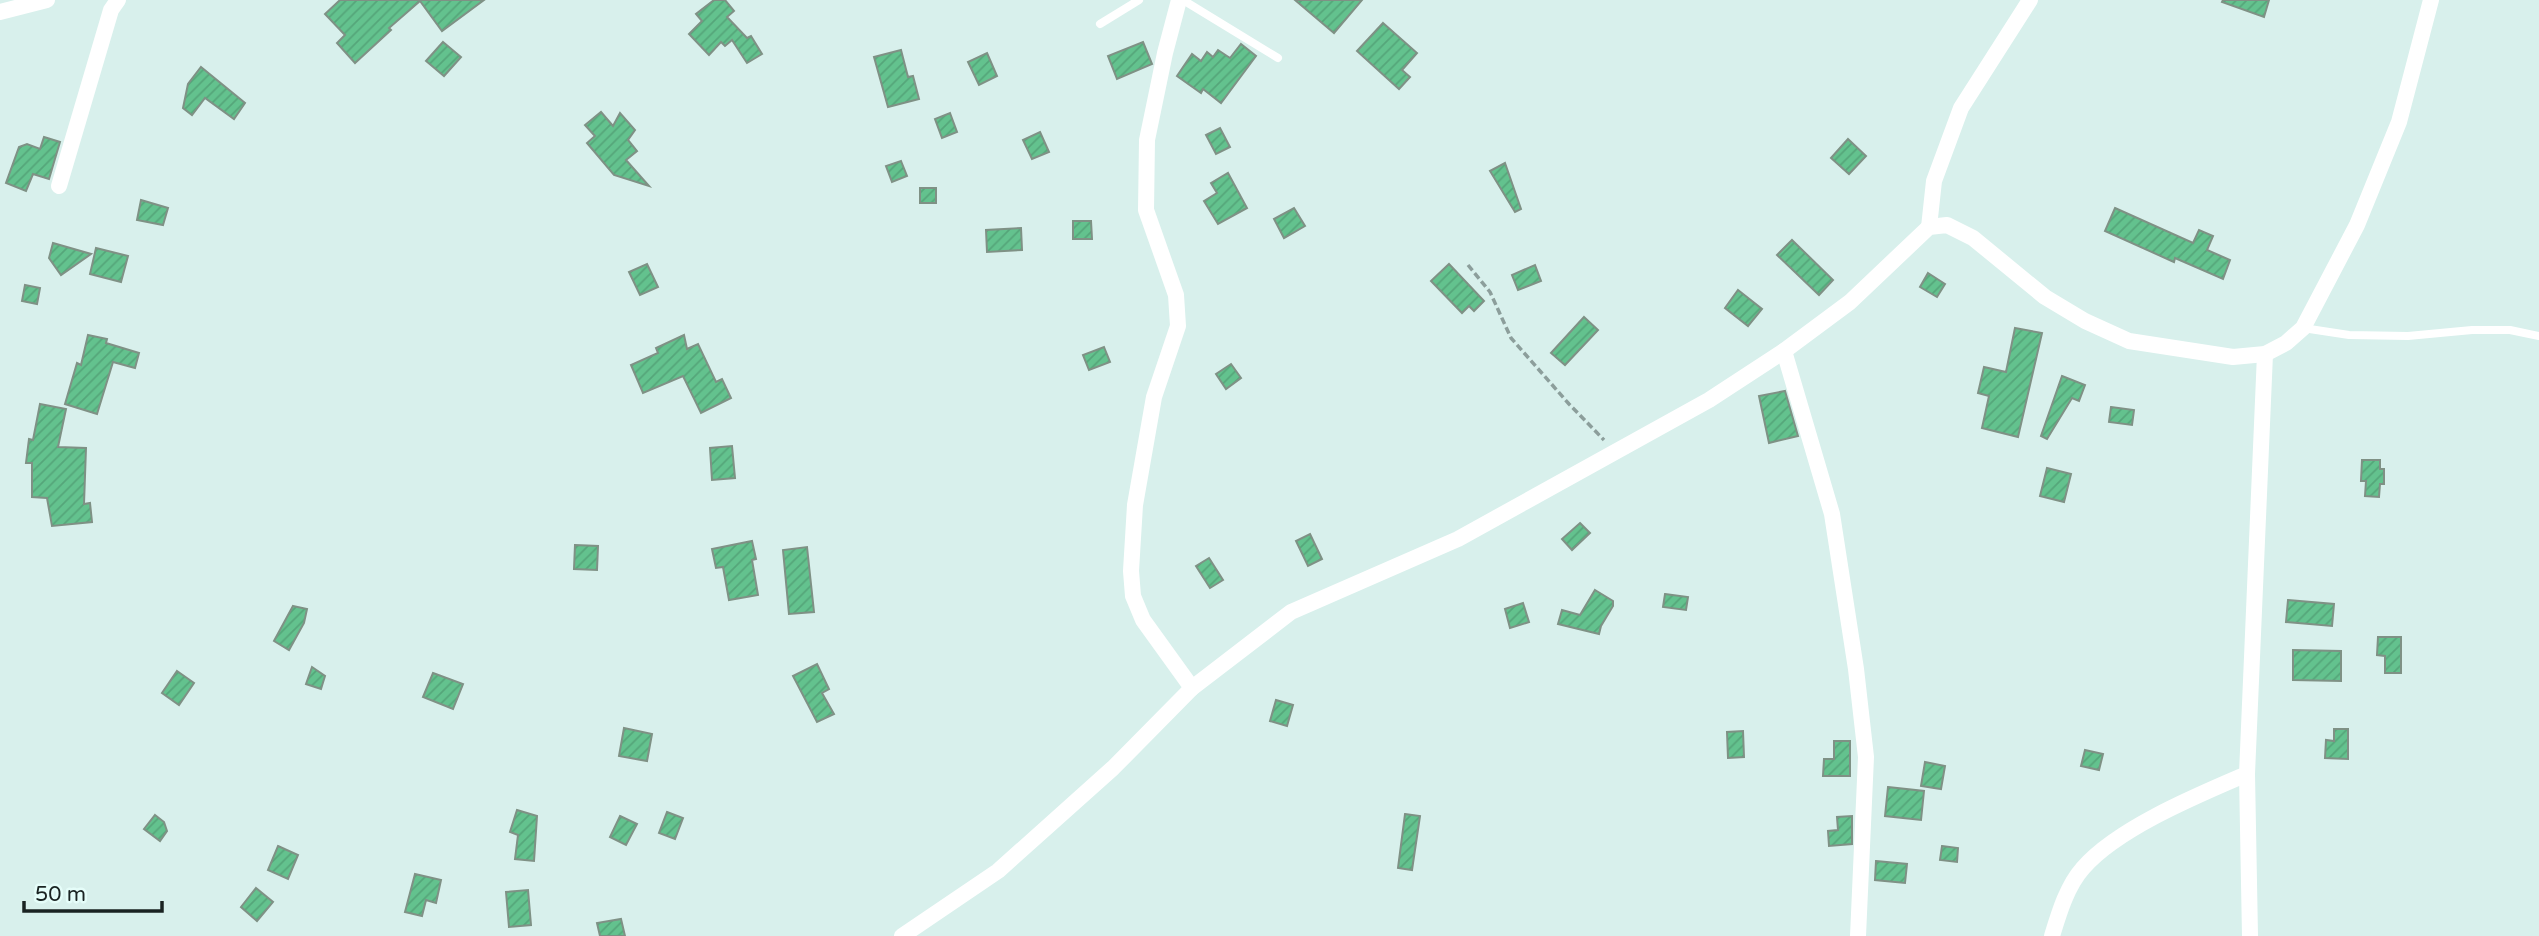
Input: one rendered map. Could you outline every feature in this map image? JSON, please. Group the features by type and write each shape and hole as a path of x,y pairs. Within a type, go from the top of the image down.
{"street":[{"path":"0,12 47,0"},
{"path":"59,186 111,10 118,0"},
{"path":"1181,0 1165,53 1147,140 1146,210 1176,295 1178,326 1154,397 1135,505 1131,570 1133,596 1143,620 1192,688"},
{"path":"1928,227 1934,181 1961,108 2030,0"},
{"path":"901,936 998,871 1113,768 1192,688 1291,612 1458,539 1709,400 1784,351 1850,302 1928,227 1947,225 1973,238 2045,297 2085,321 2129,341 2232,357 2266,354 2286,343 2303,328 2357,225 2399,122 2431,0"},
{"path":"1784,351 1832,514 1856,669 1866,757 1858,936"},
{"path":"2250,936 2247,774 2266,354"},
{"path":"2052,936 2070,888 2083,868 2096,856 2157,816 2247,774"}],"lane":[{"path":"1100,24 1139,0"},
{"path":"1181,0 1278,58"},
{"path":"2303,328 2349,335 2408,336 2472,330 2510,330 2539,337"}],"path":[{"path":"1468,265 1490,292 1511,338 1569,404 1616,451"}],"building":[{"path":"340,0 484,0 442,31 420,1 355,63 337,43 345,35 325,14"},
{"path":"714,0 725,0 734,11 727,17 747,38 751,36 762,54 747,63 732,40 725,46 721,42 709,55 689,34 702,21 696,14"},
{"path":"1295,0 1362,0 1334,33"},
{"path":"2269,0 2264,17 2222,2"},
{"path":"1383,23 1417,53 1402,70 1410,77 1399,89 1357,51"},
{"path":"443,42 461,57 444,76 426,61"},
{"path":"1143,42 1152,64 1117,79 1108,56"},
{"path":"1241,44 1256,56 1221,103 1203,89 1201,93 1177,76 1192,54 1201,61 1207,52 1213,57 1218,50 1230,58"},
{"path":"901,50 908,77 913,76 919,99 888,107 874,57"},
{"path":"987,53 997,76 979,85 968,62"},
{"path":"201,67 245,103 234,119 205,98 192,115 183,108 188,84"},
{"path":"601,112 613,126 620,113 635,130 628,140 637,151 626,160 649,186 614,175 587,143 595,136 585,125"},
{"path":"950,113 957,132 942,138 935,119"},
{"path":"1220,128 1230,147 1216,154 1206,135"},
{"path":"1040,132 1049,152 1032,159 1023,140"},
{"path":"44,137 60,142 49,179 33,174 26,191 6,183 19,147 27,144 40,149"},
{"path":"1848,139 1866,156 1849,174 1831,158"},
{"path":"901,161 907,176 892,182 886,166"},
{"path":"1505,163 1521,209 1515,212 1490,171"},
{"path":"1228,173 1247,208 1218,224 1204,201 1217,193 1211,183"},
{"path":"920,188 936,188 936,203 920,203"},
{"path":"141,200 168,208 163,225 137,220"},
{"path":"1294,208 1305,226 1284,238 1274,219"},
{"path":"2115,208 2193,243 2199,230 2213,236 2207,250 2230,260 2223,279 2175,258 2174,262 2105,231"},
{"path":"1073,221 1091,221 1092,239 1073,239"},
{"path":"1021,228 1022,250 987,252 986,230"},
{"path":"1792,240 1833,280 1819,295 1777,255"},
{"path":"53,243 91,254 61,275 49,258"},
{"path":"96,248 128,256 121,282 90,274"},
{"path":"647,264 658,287 640,295 629,272"},
{"path":"1449,264 1484,301 1474,311 1469,306 1462,313 1431,281"},
{"path":"1535,265 1541,281 1518,290 1512,275"},
{"path":"1928,273 1945,284 1937,297 1920,287"},
{"path":"25,285 40,288 37,304 22,301"},
{"path":"1738,290 1762,309 1748,326 1725,308"},
{"path":"1584,317 1598,330 1565,365 1551,353"},
{"path":"2015,328 2042,333 2018,437 1982,428 1989,396 1978,393 1984,367 2006,372"},
{"path":"88,335 107,339 106,343 139,353 135,368 113,362 97,414 65,404 77,363 81,365"},
{"path":"684,335 687,349 698,344 716,382 722,379 731,398 701,413 683,376 643,393 631,365 658,353 656,348"},
{"path":"1104,347 1110,362 1089,370 1083,355"},
{"path":"1231,364 1241,378 1226,389 1216,374"},
{"path":"2062,376 2085,385 2079,401 2072,398 2047,439 2041,436"},
{"path":"1785,391 1798,436 1769,443 1759,396"},
{"path":"40,404 66,409 58,447 86,448 84,504 90,503 92,522 52,526 47,498 32,497 32,463 26,463 29,439 33,440"},
{"path":"2111,407 2134,410 2132,425 2109,422"},
{"path":"732,446 735,478 712,480 710,448"},
{"path":"2362,460 2380,460 2380,469 2384,469 2384,484 2380,484 2379,497 2365,496 2366,481 2361,481"},
{"path":"2047,468 2071,474 2064,502 2040,496"},
{"path":"1580,523 1590,533 1572,550 1562,539"},
{"path":"1310,534 1322,559 1308,566 1296,541"},
{"path":"752,541 758,595 729,600 723,567 716,568 712,549"},
{"path":"575,545 598,546 597,570 574,569"},
{"path":"807,547 814,612 789,614 783,550"},
{"path":"1209,558 1223,580 1210,588 1196,566"},
{"path":"1595,590 1613,601 1599,634 1558,624 1562,610 1580,615"},
{"path":"1665,594 1688,597 1686,610 1663,607"},
{"path":"2288,600 2334,604 2332,626 2286,622"},
{"path":"1523,603 1529,622 1510,628 1505,609"},
{"path":"293,606 307,609 304,623 289,650 274,641"},
{"path":"2378,637 2401,637 2401,673 2385,673 2385,656 2377,655"},
{"path":"2293,650 2341,651 2341,681 2293,680"},
{"path":"817,664 829,689 822,693 834,714 817,722 793,676"},
{"path":"312,667 325,676 321,689 306,684"},
{"path":"177,671 194,683 179,705 162,693"},
{"path":"433,673 463,684 453,709 423,697"},
{"path":"1276,700 1293,705 1287,726 1270,721"},
{"path":"624,728 652,734 647,761 619,756"},
{"path":"2334,729 2348,729 2348,759 2325,758 2326,740 2334,741"},
{"path":"1743,731 1744,757 1728,758 1727,732"},
{"path":"1834,741 1850,741 1850,776 1823,776 1824,759 1834,759"},
{"path":"2085,750 2103,754 2099,770 2081,766"},
{"path":"1925,762 1945,766 1941,789 1921,786"},
{"path":"1888,787 1924,791 1921,820 1885,816"},
{"path":"517,810 537,816 534,861 515,859 518,835 510,832"},
{"path":"667,812 683,818 675,839 659,833"},
{"path":"1405,814 1420,816 1412,870 1398,868"},
{"path":"155,815 164,822 167,831 160,841 144,829"},
{"path":"620,816 637,824 626,845 610,837"},
{"path":"1852,816 1852,844 1829,846 1828,831 1838,830 1837,817"},
{"path":"278,846 298,855 288,879 268,870"},
{"path":"1942,846 1958,848 1957,862 1940,860"},
{"path":"1876,861 1907,864 1905,883 1875,880"},
{"path":"415,874 441,880 436,903 426,900 422,916 405,912"},
{"path":"256,888 273,902 257,921 241,907"},
{"path":"528,890 531,925 509,927 506,892"},
{"path":"621,919 625,936 600,936 597,923"}]}
